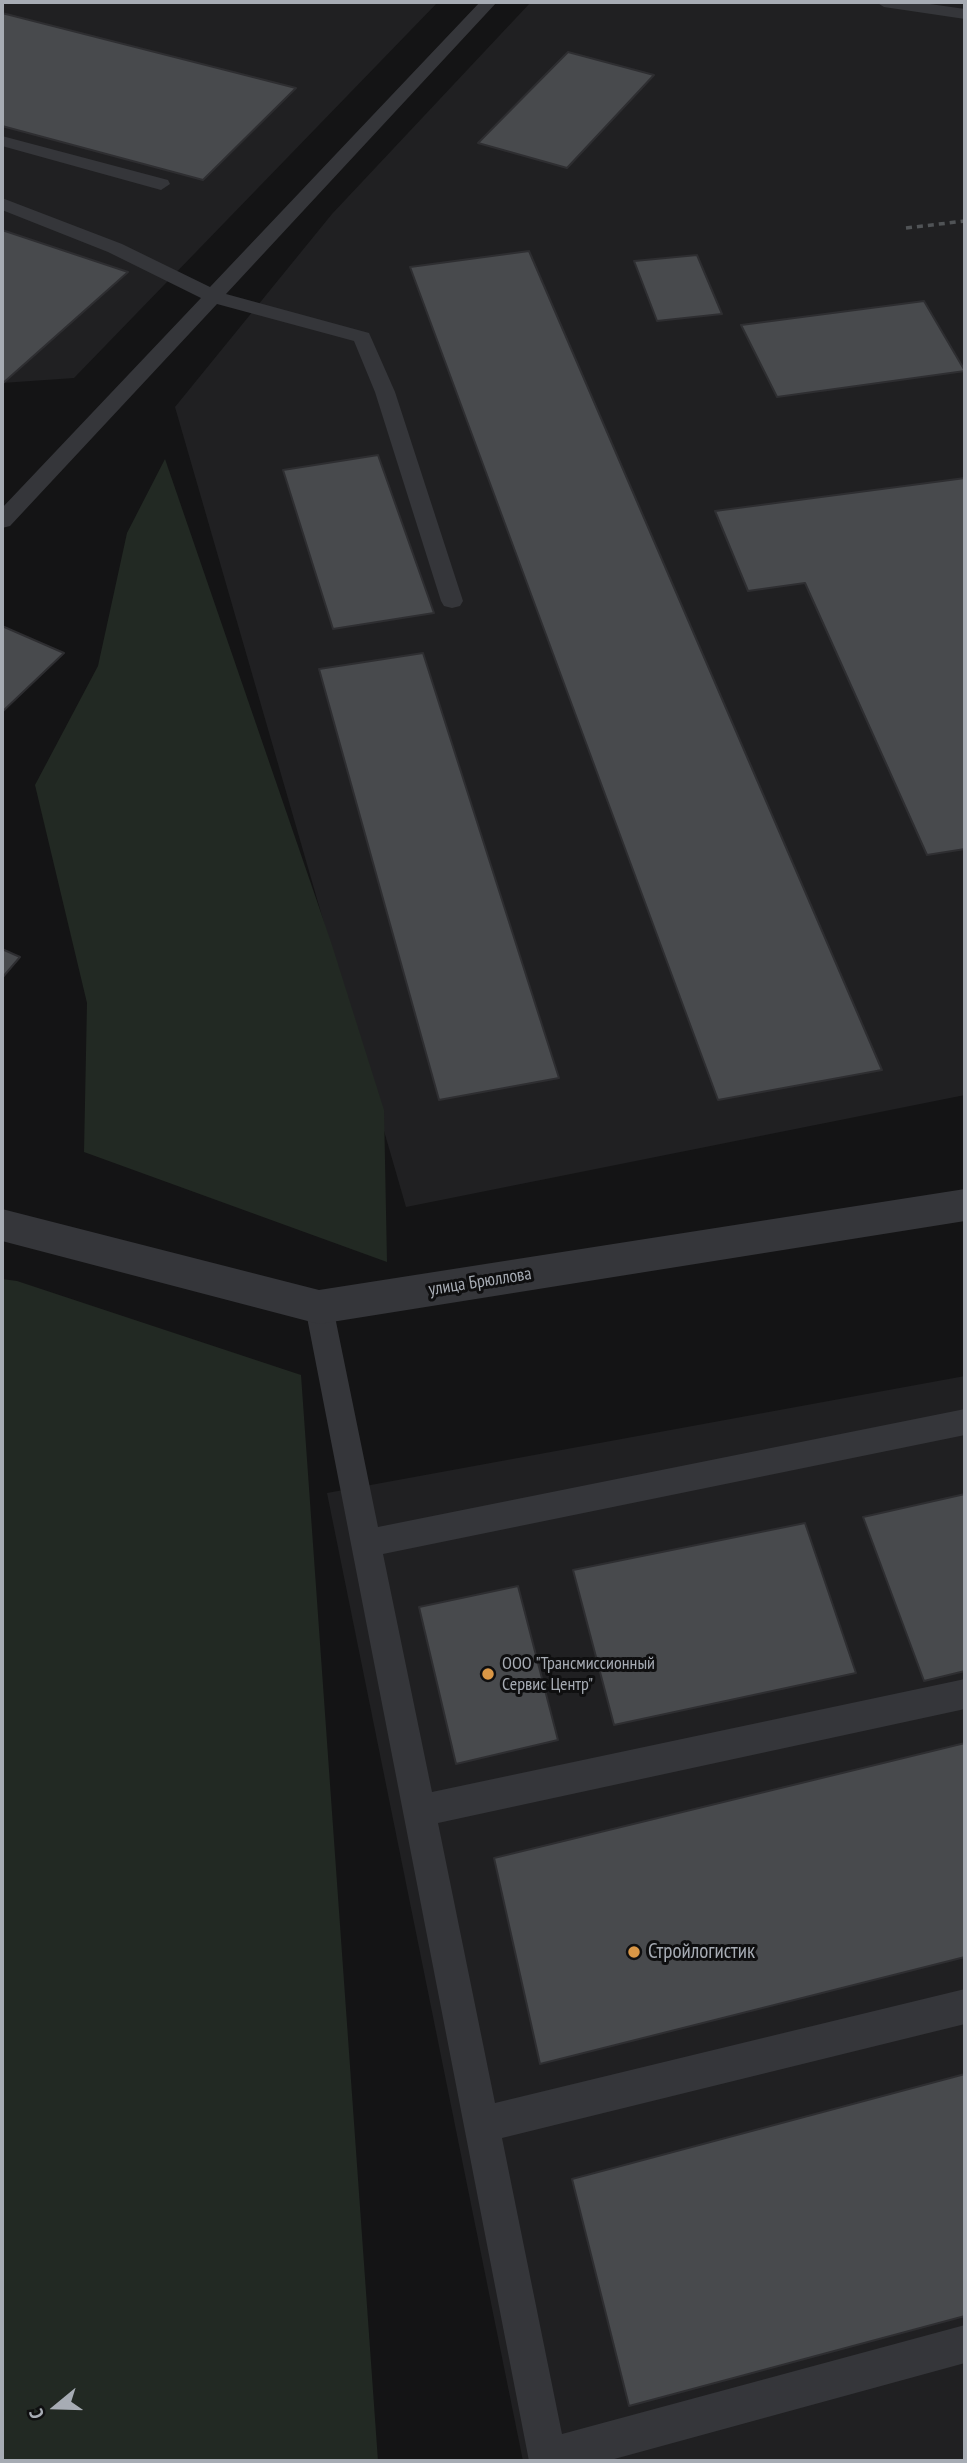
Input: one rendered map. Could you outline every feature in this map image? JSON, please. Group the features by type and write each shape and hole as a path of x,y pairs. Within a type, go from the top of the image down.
{"street":[{"name":"улица Брюллова","path":"2,1225 319,1307 965,1205"}],"lane":[{"path":"2,521 489,2"},
{"path":"884,2 965,14"},
{"path":"2,141 161,184"},
{"path":"2,204 115,248 215,297 362,337 386,392 452,601"},
{"path":"319,1307 547,2458 965,2344"},
{"path":"366,1543 965,1422"},
{"path":"419,1811 965,1694"},
{"path":"481,2124 965,2006"}],"shaded area":[{"path":"2,2 438,2 74,378 2,383"},
{"path":"531,2 965,2 965,1095 406,1207 175,407 332,214"},
{"path":"165,459 331,942 384,1110 387,1262 84,1152 87,1003 35,785 98,666 127,533"},
{"path":"2,1279 17,1281 301,1375 378,2461 2,2461"},
{"path":"965,1376 965,2461 523,2461 327,1493"}],"building":[{"path":"2,13 296,88 203,180 2,126"},
{"path":"568,52 654,75 567,168 478,143"},
{"path":"2,230 128,272 2,384"},
{"path":"529,251 882,1070 718,1100 410,267"},
{"path":"697,255 722,314 657,321 634,261"},
{"path":"924,301 965,371 777,397 741,325"},
{"path":"378,455 434,613 333,629 283,470"},
{"path":"965,478 965,849 927,855 805,583 748,591 715,511"},
{"path":"2,626 64,653 2,712"},
{"path":"423,653 559,1078 439,1100 319,669"},
{"path":"2,949 20,957 2,978"},
{"path":"965,1494 965,1671 924,1681 863,1517"},
{"path":"805,1523 856,1673 614,1725 573,1570"},
{"name":"ООО \"Трансмиссионный Сервис Центр\"","path":"518,1586 558,1740 456,1764 419,1607"},
{"path":"965,1743 965,1957 540,2064 494,1858"},
{"path":"965,2074 965,2316 629,2406 572,2179"}],"railway":[{"path":"906,228 965,221"}],"place":[{"name":"ООО \"Трансмиссионный Сервис Центр\"","path":"488,1674"},
{"name":"Стройлогистик","path":"634,1952"}]}
